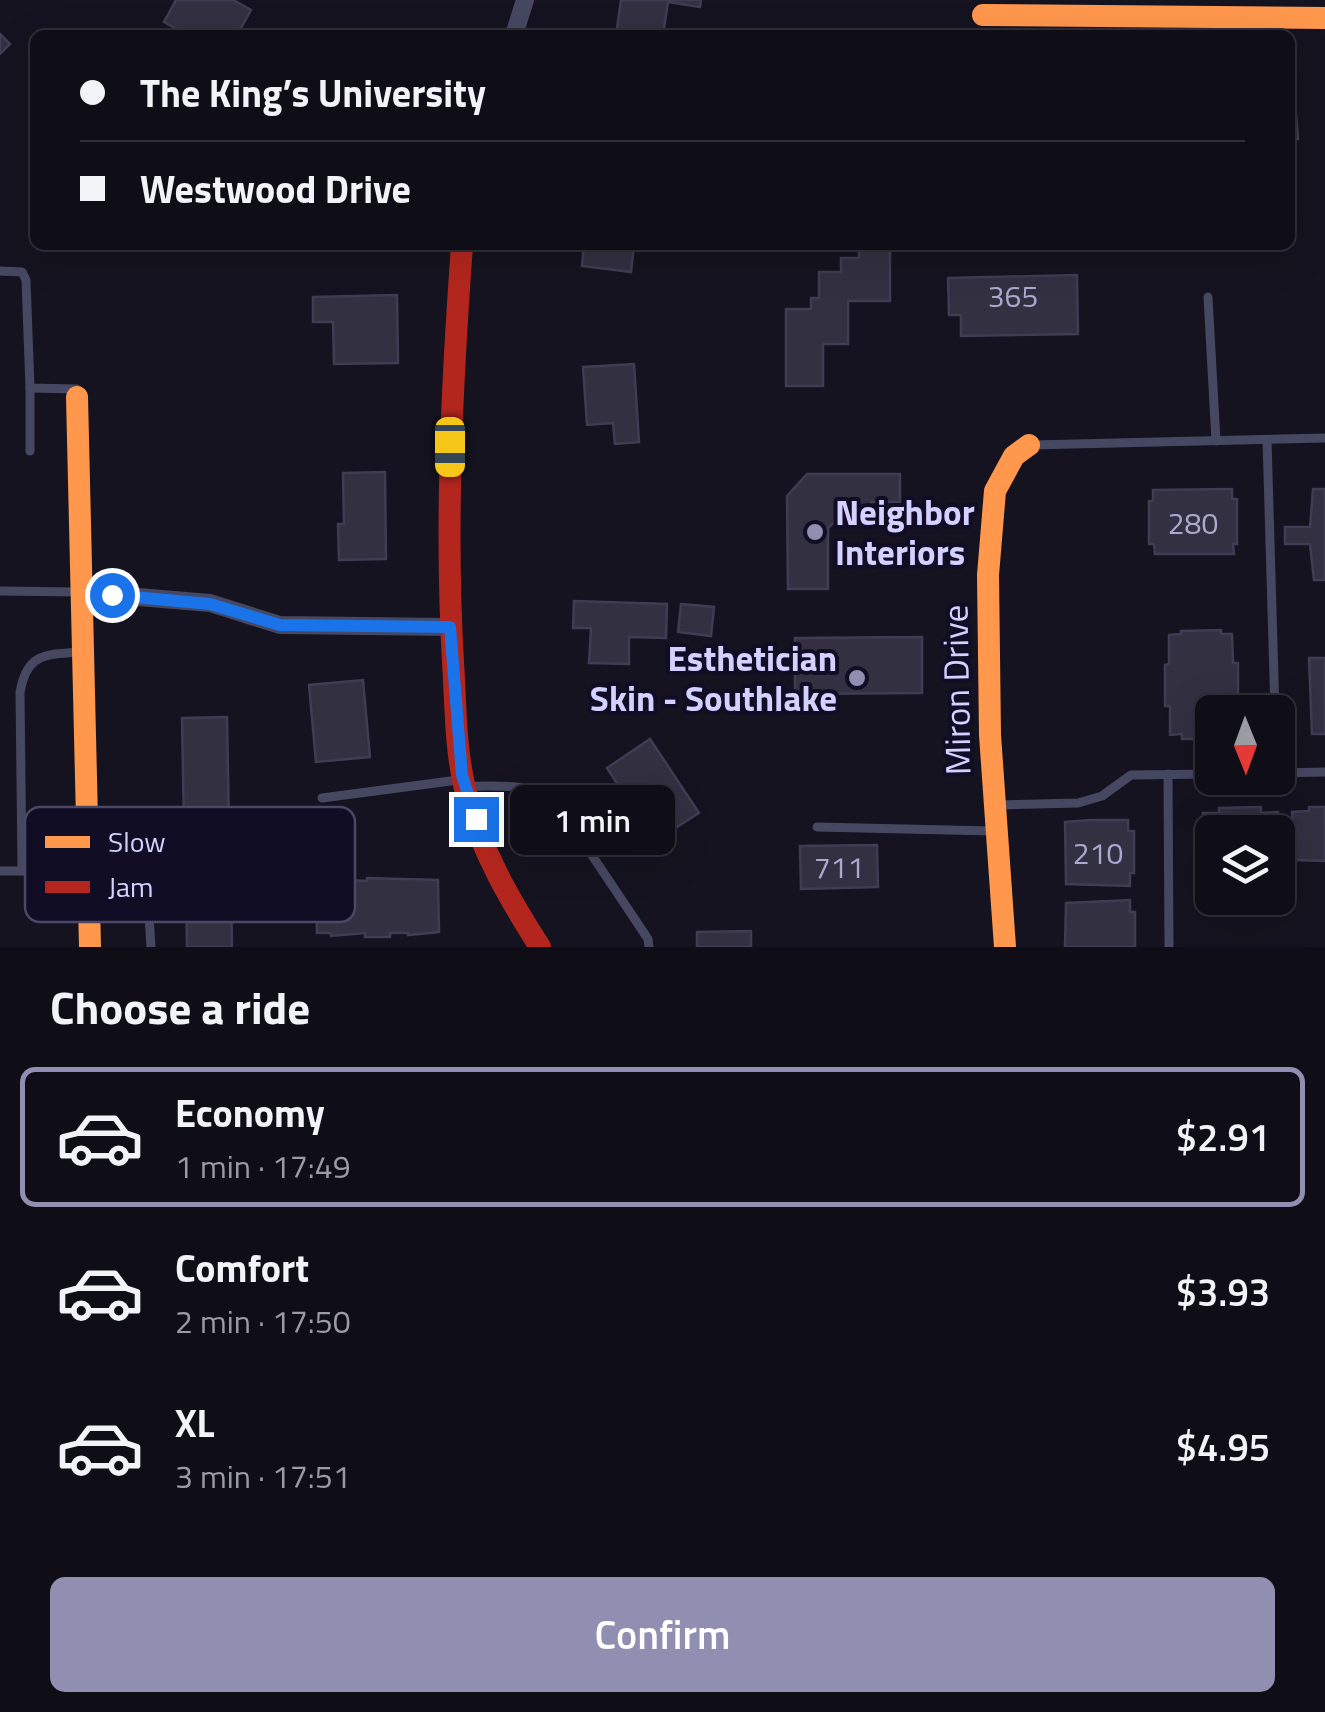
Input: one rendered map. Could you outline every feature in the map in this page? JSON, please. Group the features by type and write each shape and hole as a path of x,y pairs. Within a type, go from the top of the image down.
{"street":[{"path":"516,30 525,0"},
{"path":"982,15 1325,18"},
{"path":"462,250 449,411 450,627 464,782 486,852 506,896 540,947"},
{"path":"77,397 87,807"},
{"name":"Miron Drive","path":"1005,947 994,805 988,575 992,510 1003,471 1029,444"},
{"path":"79,592 210,604 280,625 450,627"}],"lane":[{"path":"0,272 22,272 26,280 30,451"},
{"path":"1208,297 1216,440"},
{"path":"30,388 77,388 77,397"},
{"path":"1029,444 1325,438"},
{"path":"1267,440 1274,695"},
{"path":"0,592 79,592"},
{"path":"22,870 23,672 44,654 81,652"},
{"path":"1295,773 1325,772"},
{"path":"1168,774 1169,947"},
{"path":"994,805 1089,801 1131,775 1195,774"},
{"path":"322,798 464,782 546,793 555,800 648,939 649,947"},
{"path":"818,827 996,831"},
{"path":"0,870 25,870"},
{"path":"149,922 150,947"}],"building":[{"path":"176,0 233,0 251,10 240,30 179,30 164,22"},
{"path":"621,0 701,0 700,7 668,2 664,30 617,30"},
{"path":"0,34 10,44 0,54"},
{"path":"584,250 633,250 631,272 582,266"},
{"path":"859,250 890,250 890,301 848,301 848,344 823,344 823,386 786,386 786,309 811,309 811,298 819,298 819,272 841,272 841,258 859,258"},
{"path":"1077,275 1078,334 961,336 961,315 949,315 948,278"},
{"path":"397,295 398,363 334,364 333,322 313,322 313,297"},
{"path":"634,364 639,442 615,444 613,423 587,425 583,367"},
{"path":"385,472 386,559 339,560 338,524 344,524 343,473"},
{"path":"807,474 900,474 900,502 871,502 871,514 841,515 828,528 828,589 788,589 787,496"},
{"path":"1232,489 1232,499 1237,499 1234,554 1155,554 1154,544 1149,544 1149,501 1153,501 1153,490"},
{"path":"1313,489 1325,489 1325,580 1314,580 1310,544 1285,544 1285,527 1310,527"},
{"path":"574,601 667,604 666,638 629,637 629,664 589,663 591,628 573,628"},
{"path":"681,604 714,607 711,636 678,632"},
{"path":"1221,630 1221,634 1232,634 1233,663 1238,663 1238,695 1195,695 1195,739 1170,735 1170,706 1165,706 1169,635"},
{"path":"922,637 922,693 795,694 795,638"},
{"path":"1309,658 1325,658 1325,734 1312,734"},
{"path":"363,680 370,757 316,762 309,685"},
{"path":"227,717 229,807 184,807 182,718"},
{"path":"650,739 699,813 655,841 607,768"},
{"path":"1261,807 1261,813 1278,815 1203,815 1219,813 1219,808"},
{"path":"1309,807 1325,807 1325,861 1295,860 1292,812 1309,811"},
{"path":"1128,820 1128,831 1134,831 1134,873 1130,873 1130,886 1066,884 1065,822"},
{"path":"877,845 878,887 801,889 800,846"},
{"path":"355,880 438,880 439,932 390,933 390,937 317,933 317,922 355,922"},
{"path":"1130,900 1130,912 1135,912 1135,947 1065,947 1066,903"},
{"path":"187,922 232,922 232,947 187,947"},
{"path":"751,931 751,947 697,947 697,932"}],"traffic: slow":[{"path":"983,15 1325,18"},
{"path":"77,397 87,807"},
{"path":"1005,947 990,735 988,575 995,491 1014,456 1029,445"},
{"path":"89,922 90,947"}],"traffic: jam":[{"path":"462,250 450,506 458,747 467,797 481,837 540,947"}],"place":[{"name":"Neighbor Interiors","path":"815,532"},
{"name":"Esthetician Skin - Southlake","path":"857,678"}],"route":[{"path":"112,595 210,604 280,625 450,627 462,775 476,819"}]}
